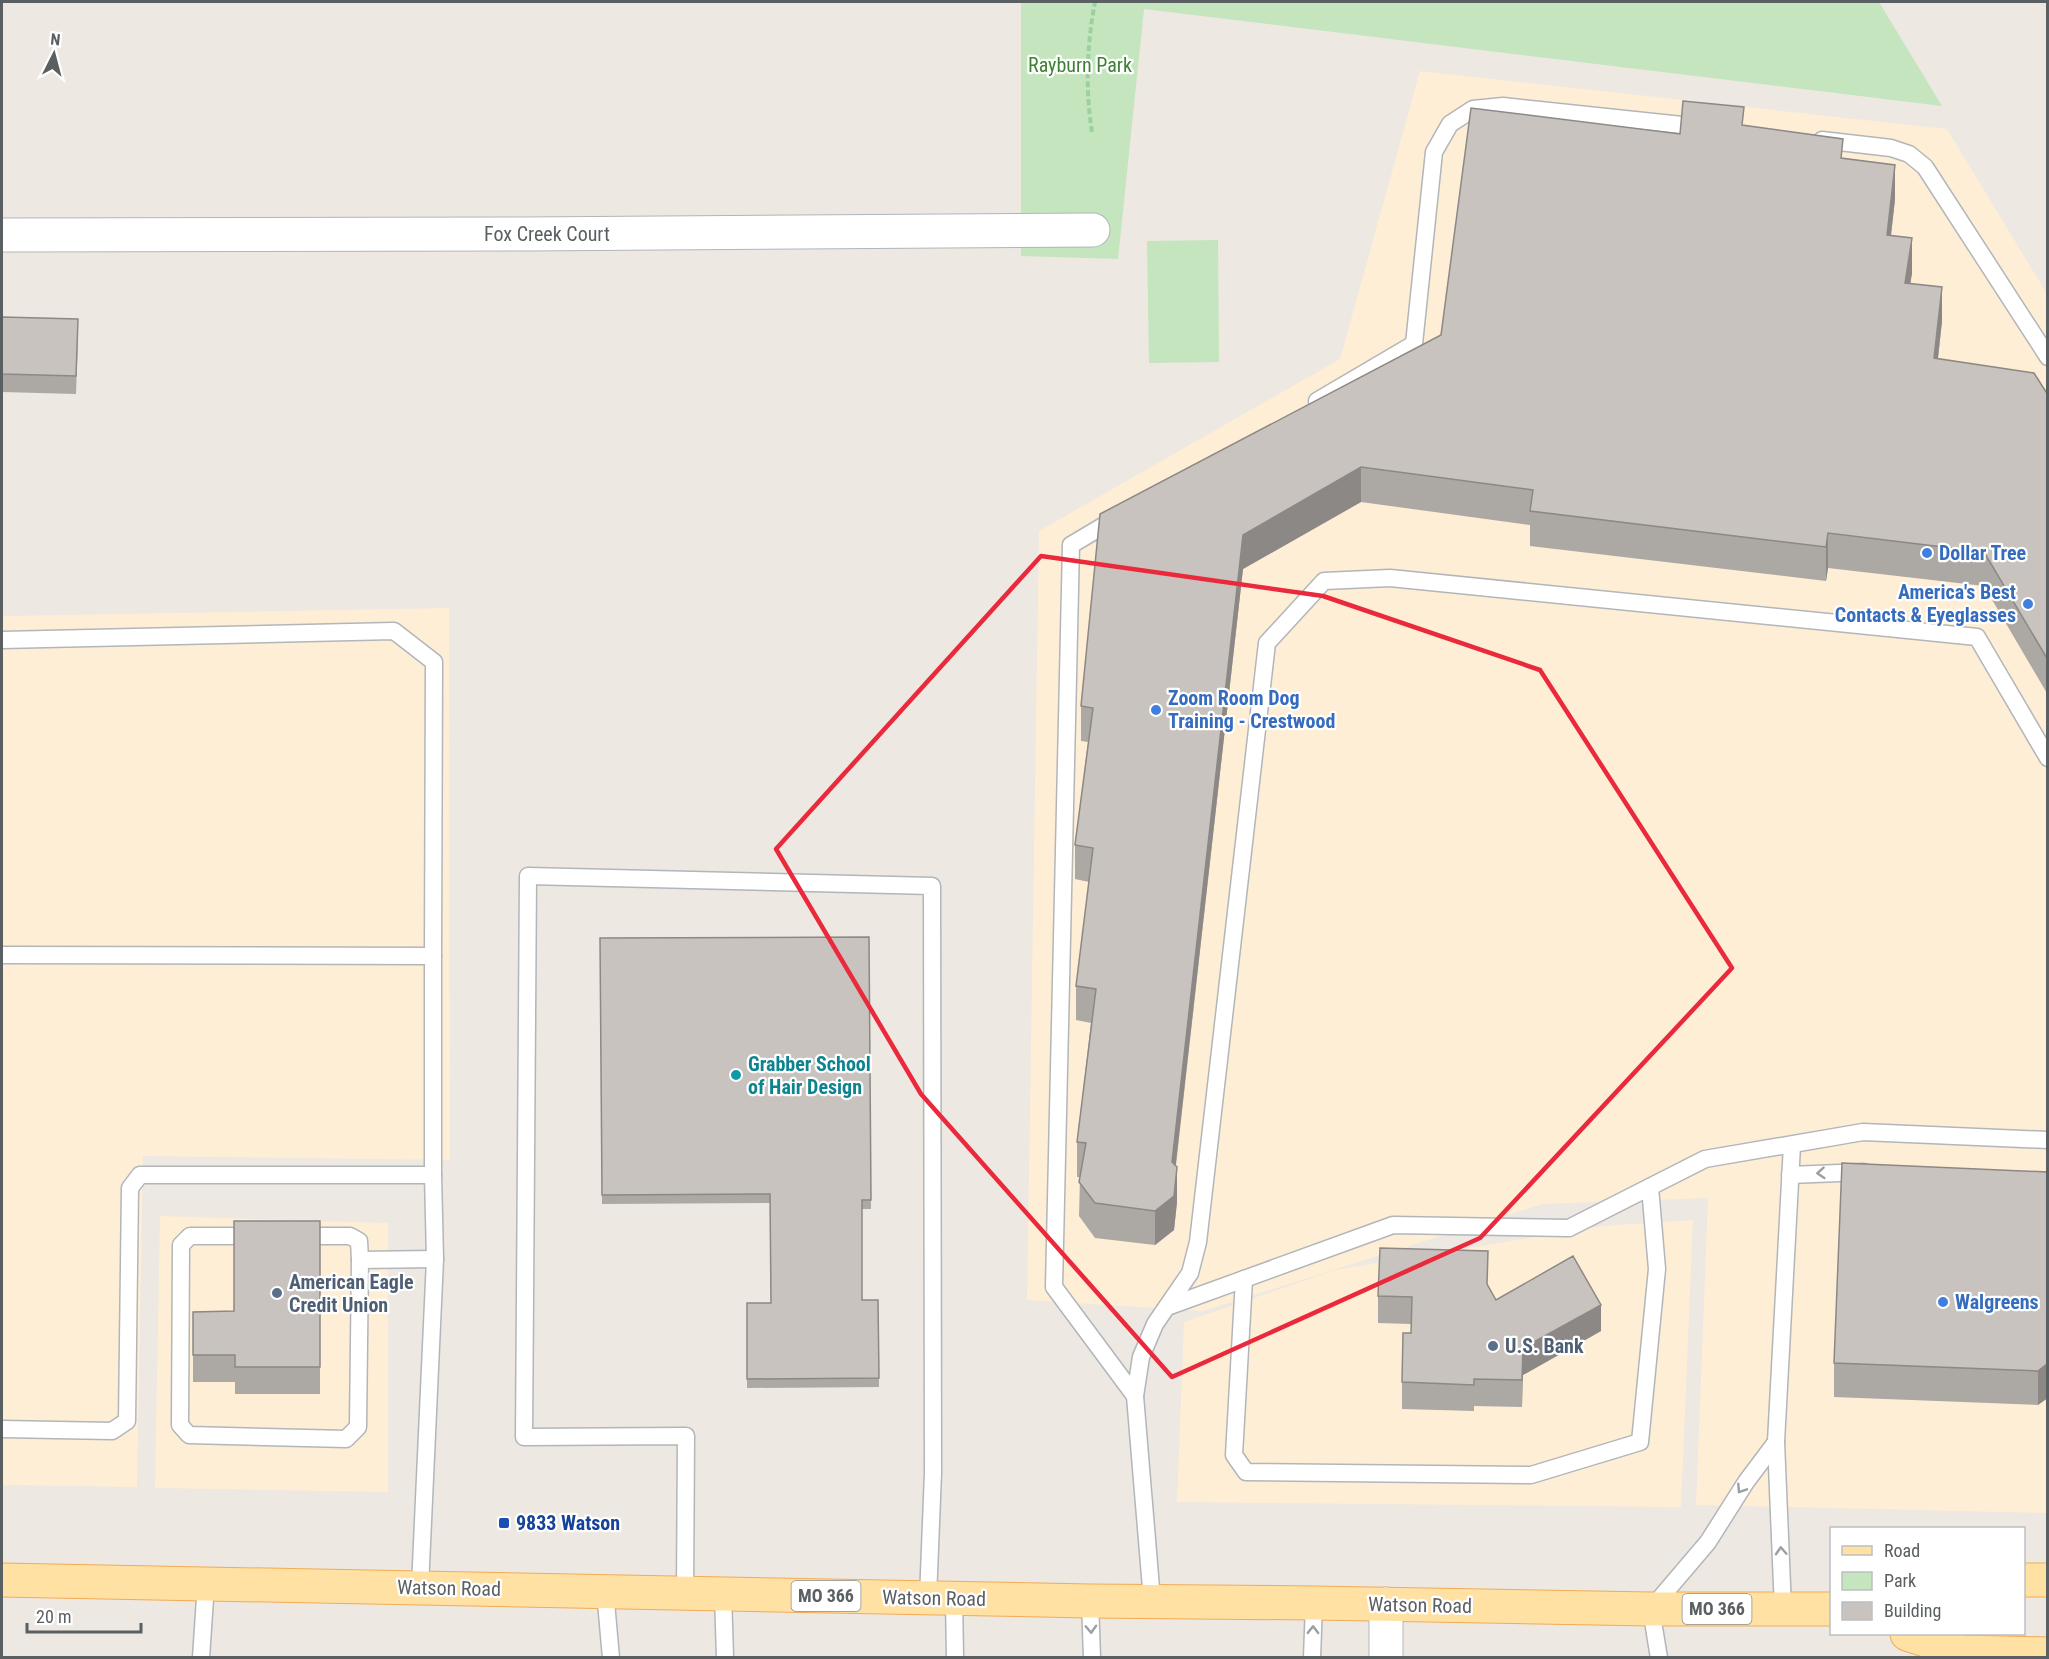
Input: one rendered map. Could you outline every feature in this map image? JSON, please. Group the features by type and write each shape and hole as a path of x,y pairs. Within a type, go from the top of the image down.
{"main road":[{"name":"Watson Road","path":"2,1580 1090,1601 1152,1600 1651,1609 1830,1609"},
{"path":"2025,1580 2048,1580"},
{"path":"1914,1643 1962,1652 2012,1656 2048,1654"}],"street":[{"name":"Fox Creek Court","path":"2,235 1093,230"},
{"path":"1386,1605 1386,1658"}],"lane":[{"path":"1303,409 1414,344 1434,152 1450,124 1473,109 1503,106 1715,129"},
{"path":"1809,139 1891,148 1909,154 1925,167 2048,357"},
{"path":"1132,509 1071,545 1054,1287 1135,1396"},
{"path":"1152,1600 1135,1396 1141,1357 1155,1324 1190,1274 1198,1242 1267,643 1324,581 1390,578 1977,638 2048,758"},
{"path":"2,640 394,631 434,662 433,1175 435,1259 420,1587"},
{"path":"685,1593 686,1436 524,1437 528,876 932,886 933,1473 941,1598 955,1658"},
{"path":"2,955 434,956"},
{"path":"1167,1307 1393,1225 1569,1228 1705,1159 1863,1132 2048,1140"},
{"path":"1784,1609 1776,1442 1792,1145"},
{"path":"1790,1175 1884,1172"},
{"path":"2,1429 112,1431 127,1421 130,1188 140,1175 433,1175"},
{"path":"1244,1279 1234,1455 1246,1472 1531,1475 1640,1442 1657,1269 1650,1187"},
{"path":"190,1236 350,1236 359,1241 360,1260 358,1427 346,1439 189,1435 180,1425 182,1245 190,1236"},
{"path":"360,1260 435,1259"},
{"path":"1659,1658 1651,1609 1708,1542 1746,1482 1776,1442"},
{"path":"201,1658 206,1583"},
{"path":"605,1591 611,1658"},
{"path":"723,1594 725,1658"},
{"path":"1090,1601 1092,1658"},
{"path":"1312,1658 1314,1603"}],"path":[{"path":"1092,132 1088,106 1090,29 1095,2"}],"highlighted area":[{"path":"1041,556 1323,596 1540,670 1732,968 1480,1238 1172,1377 921,1094 776,849"}],"shaded area":[{"path":"1420,71 1947,129 2047,294 2047,1513 1696,1505 1708,1198 1543,1204 1203,1311 1027,1300 1039,531 1340,359"},
{"path":"449,608 450,1160 143,1156 137,1487 2,1485 2,616"},
{"path":"160,1216 388,1223 388,1492 155,1488"},
{"path":"1693,1220 1681,1507 1177,1502 1184,1322 1335,1270 1602,1226"}],"green space":[{"name":"Rayburn Park","path":"1021,2 1879,2 1942,106 1144,9 1118,259 1021,256"},
{"path":"1218,240 1219,362 1149,363 1147,241"}],"building":[{"path":"1683,101 1744,107 1742,125 1843,139 1841,158 1895,165 1887,235 1912,238 1905,283 1942,287 1934,358 2034,373 2048,395 2048,660 1984,552 1828,533 1826,547 1530,511 1533,490 1361,467 1243,535 1172,1162 1177,1167 1174,1196 1155,1211 1095,1203 1079,1182 1086,1143 1077,1142 1096,989 1076,986 1093,848 1075,845 1093,708 1081,706 1100,514 1441,335 1471,108 1680,134"},
{"path":"2,317 78,319 76,376 2,374"},
{"name":"Grabber School of Hair Design","path":"869,937 871,1200 862,1200 862,1300 878,1300 879,1378 747,1379 747,1303 771,1303 770,1194 602,1195 600,938"},
{"name":"Walgreens","path":"1842,1163 2048,1172 2048,1363 2038,1371 1834,1363"},
{"name":"American Eagle Credit Union","path":"234,1221 320,1221 320,1367 235,1367 235,1355 193,1355 193,1312 234,1311"},
{"name":"U.S. Bank","path":"1380,1248 1488,1251 1487,1284 1496,1300 1573,1256 1601,1305 1523,1348 1522,1380 1474,1379 1474,1385 1402,1382 1403,1333 1411,1333 1412,1297 1378,1296"}],"place":[{"name":"Dollar Tree","path":"1927,553"},
{"name":"America's Best Contacts & Eyeglasses","path":"2028,604"},
{"name":"Zoom Room Dog Training - Crestwood","path":"1156,710"},
{"name":"Grabber School of Hair Design","path":"736,1075"},
{"name":"American Eagle Credit Union","path":"277,1293"},
{"name":"Walgreens","path":"1943,1302"},
{"name":"U.S. Bank","path":"1493,1346"},
{"name":"9833 Watson","path":"504,1523"}]}
